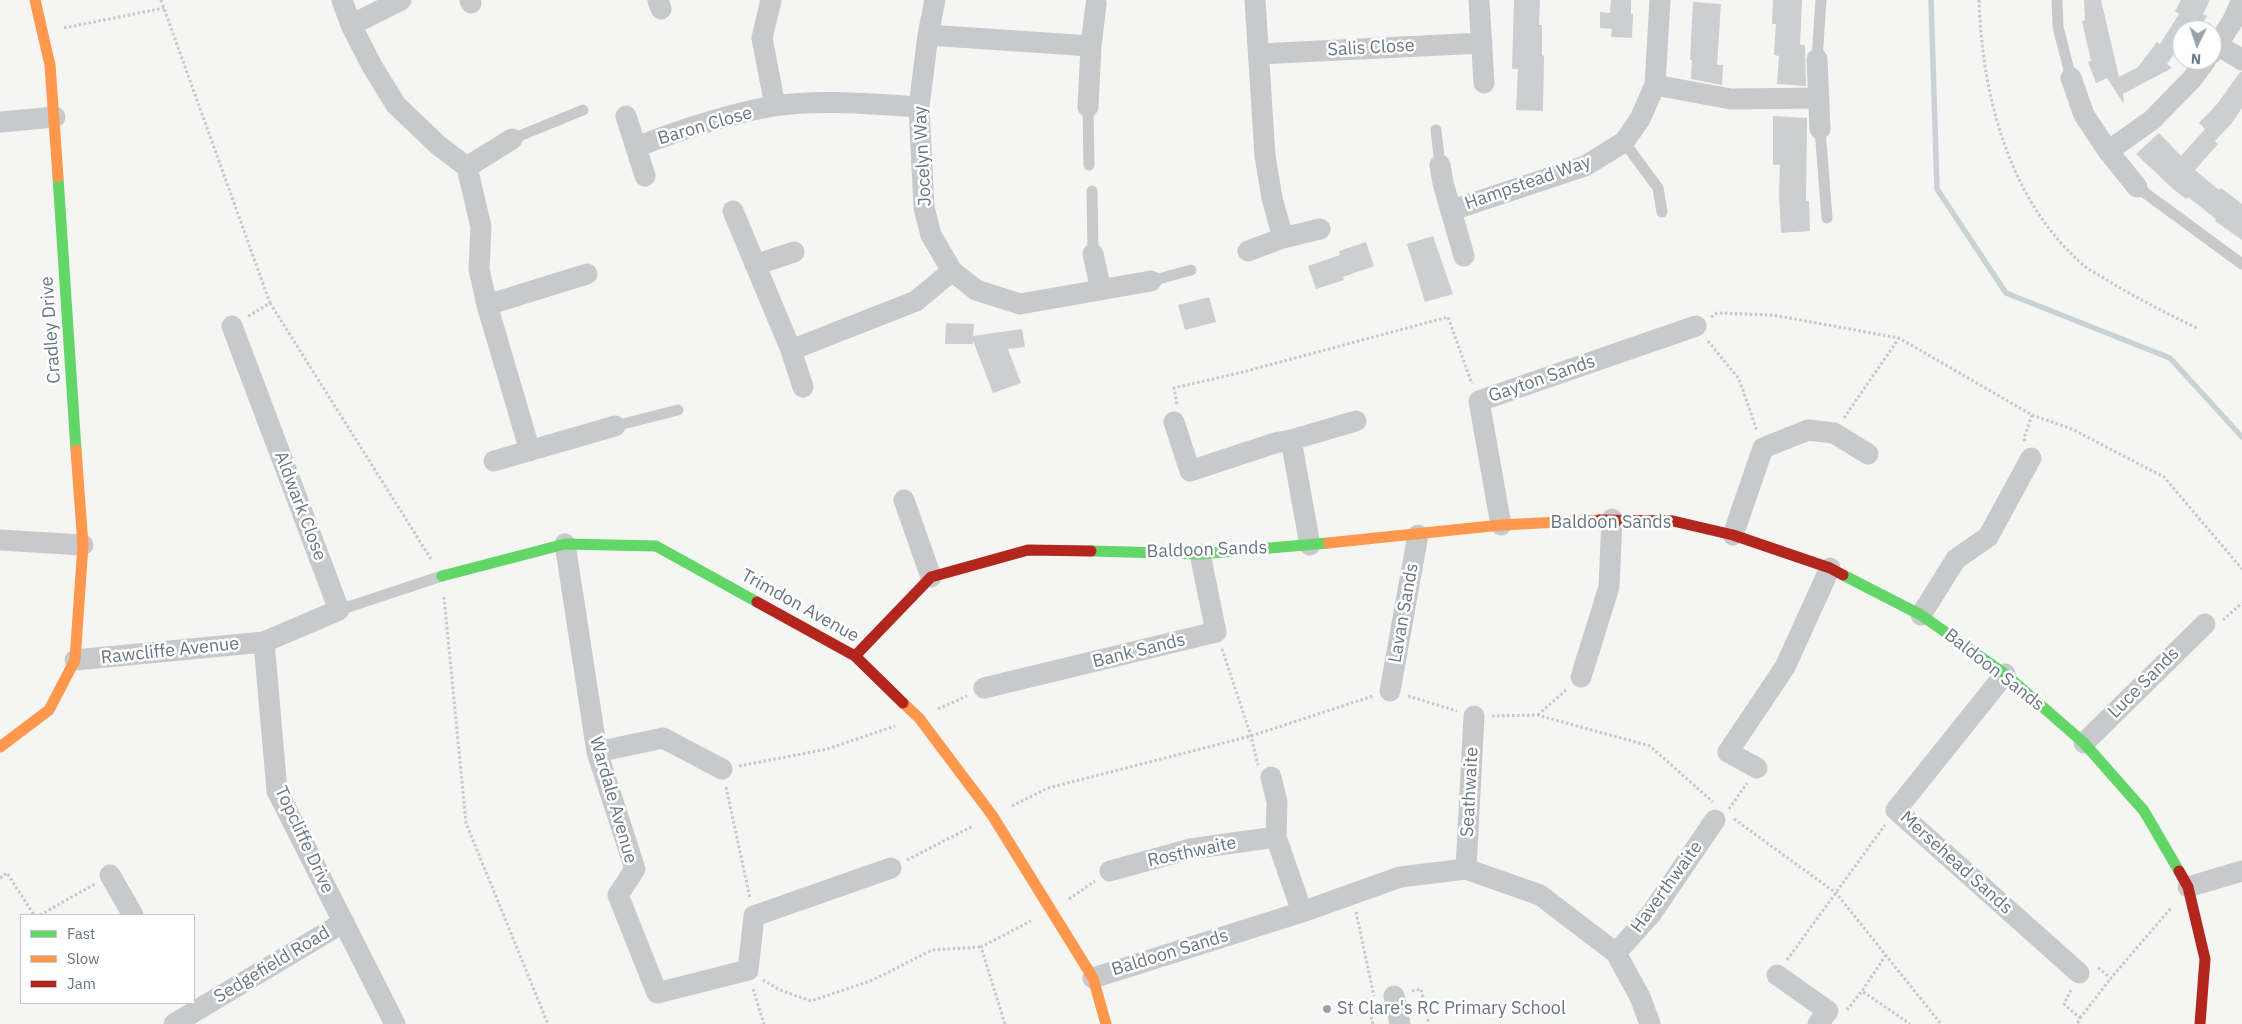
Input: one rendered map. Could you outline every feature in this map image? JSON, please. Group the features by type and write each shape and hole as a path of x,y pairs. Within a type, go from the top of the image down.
{"street":[{"name":"Cradley Drive","path":"36,0 50,65 55,117 83,545 75,660"},
{"path":"342,0 351,25 372,66 396,105 438,145 466,167 481,226 479,269 487,305 530,451"},
{"path":"351,25 401,0"},
{"name":"Baron Close","path":"771,0 762,38 775,106"},
{"name":"Jocelyn Way","path":"935,0 928,35 919,107 924,208 932,235 952,271 976,290 1020,304 1151,281"},
{"path":"1255,0 1260,54 1265,156 1272,198 1283,238"},
{"path":"1480,0 1484,83"},
{"name":"Hampstead Way","path":"1452,210 1585,166 1624,142 1640,119 1656,85 1660,0"},
{"path":"2222,35 2242,0"},
{"path":"1088,107 1091,46 1096,4"},
{"path":"928,35 1091,46"},
{"name":"Salis Close","path":"1260,54 1482,43"},
{"path":"2222,55 2242,60"},
{"path":"1817,59 1820,129"},
{"path":"2108,151 2152,120 2199,70"},
{"path":"2071,78 2084,115 2108,151 2137,187"},
{"path":"1656,85 1731,99 1819,98"},
{"name":"Baron Close","path":"636,147 685,128 775,106 849,102 919,107"},
{"name":"Baron Close","path":"626,116 646,176"},
{"path":"0,122 55,117"},
{"path":"466,167 512,139"},
{"name":"Hampstead Way","path":"1440,165 1443,183 1464,256"},
{"path":"733,211 790,350 803,387"},
{"path":"1248,251 1283,238 1320,228"},
{"path":"755,265 794,252"},
{"path":"1093,254 1101,290"},
{"path":"790,350 916,301 952,271"},
{"path":"487,305 587,274"},
{"name":"Aldwark Close","path":"232,326 339,610"},
{"name":"Gayton Sands","path":"1501,525 1479,402 1696,326"},
{"path":"1174,422 1190,471 1274,443 1291,440 1356,421"},
{"path":"494,461 616,426"},
{"path":"1733,534 1763,448 1808,430 1834,433 1868,454"},
{"path":"1291,440 1310,545"},
{"path":"1921,615 1956,559 1988,537 2031,458"},
{"path":"855,656 931,577 904,500"},
{"path":"1580,678 1609,587 1612,519"},
{"name":"Baldoon Sands","path":"931,577 1028,550 1200,554 1418,536 1501,525 1612,519 1673,521 1733,534 1830,568 1921,615 2005,674 2084,743 2144,811 2188,887 2205,959 2200,1024"},
{"name":"Lavan Sands","path":"1390,690 1418,536"},
{"path":"0,540 83,545"},
{"name":"Trimdon Avenue","path":"442,576 565,544 656,546 855,656 919,718 992,815 1093,978 1106,1024"},
{"name":"Wardale Avenue","path":"565,544 597,752 635,870 618,895 657,993 748,970"},
{"path":"1200,554 1216,632"},
{"path":"1757,768 1728,752 1784,667 1830,568"},
{"path":"264,642 339,610"},
{"name":"Luce Sands","path":"2084,743 2205,624"},
{"name":"Bank Sands","path":"984,688 1216,632"},
{"name":"Rawcliffe Avenue","path":"75,660 264,642"},
{"name":"Topcliffe Drive","path":"264,642 277,791 396,1024"},
{"path":"0,747 49,710 75,660"},
{"name":"Mersehead Sands","path":"2005,674 1896,810 2080,973"},
{"name":"Seathwaite","path":"1466,869 1474,716"},
{"path":"597,752 663,738 722,769"},
{"path":"1271,777 1277,802 1276,837 1302,912"},
{"name":"Haverthwaite","path":"1616,953 1651,914 1721,817"},
{"name":"Rosthwaite","path":"1110,871 1190,849 1276,837"},
{"path":"748,970 754,916 891,868"},
{"name":"Baldoon Sands","path":"1093,978 1302,912 1400,877 1466,869 1540,895 1616,953 1640,997 1650,1024"},
{"path":"2188,887 2242,872"},
{"path":"110,875 132,914"},
{"name":"Sedgefield Road","path":"182,1014 344,922"},
{"path":"1777,975 1828,1011 1818,1024"},
{"path":"1389,996 1400,1024"}],"lane":[{"path":"1817,59 1821,0"},
{"path":"2057,0 2058,27 2071,78"},
{"path":"1088,107 1089,165"},
{"path":"512,139 583,110"},
{"path":"1820,129 1827,218"},
{"path":"1436,130 1440,165"},
{"path":"1624,142 1658,188 1662,212"},
{"path":"2137,187 2242,264"},
{"path":"1092,191 1093,254"},
{"name":"Jocelyn Way","path":"1151,281 1191,270"},
{"path":"616,426 678,410"},
{"path":"339,610 442,576"}],"path":[{"path":"161,0 270,304 442,576 466,823 548,1024"},
{"path":"1980,0 1980,25 1987,73 2000,132 2022,185 2051,232 2082,264 2134,297 2197,328"},
{"path":"44,31 164,8"},
{"path":"232,326 270,304"},
{"path":"1763,448 1738,378 1696,326 1717,313 1773,315 1899,338 2032,415 2072,429 2164,477 2242,569"},
{"path":"1174,422 1177,405 1174,388 1448,317 1479,402"},
{"path":"1834,433 1899,338"},
{"path":"2031,458 2024,438 2032,415"},
{"path":"1216,632 1259,768 1271,777"},
{"path":"1537,715 1580,678"},
{"path":"754,916 722,769 827,749 919,718 984,688"},
{"path":"891,868 1048,788 1250,736 1390,690 1474,716 1537,715 1650,746 1721,817 1836,893 1941,1024"},
{"path":"1721,817 1757,768"},
{"path":"1777,975 1896,810"},
{"path":"748,970 780,990 811,1001 872,980 932,950 982,947 1051,911 1110,871"},
{"path":"0,878 7,873 33,914"},
{"path":"42,914 110,875"},
{"path":"2077,1024 2111,978 2188,887"},
{"path":"1352,894 1389,996"},
{"path":"982,947 1005,1024"},
{"path":"1886,955 1862,991 1910,1024"},
{"path":"2080,1018 2064,1004 2080,973 2092,964 2111,978"},
{"path":"748,970 764,1024"},
{"path":"1373,1024 1367,1000 1421,989 1429,1024"}],"building":[{"path":"1514,0 1540,0 1539,25 1542,25 1542,55 1544,56 1543,111 1516,110 1518,69 1512,69"},
{"path":"1611,0 1631,0 1631,14 1633,14 1632,38 1611,37 1612,29 1600,28 1600,12 1610,13"},
{"path":"1773,0 1802,0 1800,45 1805,45 1806,86 1777,84 1779,56 1774,55 1776,24 1772,24"},
{"path":"2084,0 2101,0 2119,77 2138,67 2157,42 2160,44 2172,25 2172,57 2167,64 2172,68 2123,94 2124,104 2107,78 2096,83 2088,62 2091,61 2082,21 2085,20"},
{"path":"2181,0 2210,0 2203,14 2207,16 2205,20 2175,20 2179,14 2175,11"},
{"path":"1693,2 1721,4 1717,65 1723,65 1722,85 1691,79"},
{"path":"2240,72 2242,72 2242,108 2232,123 2215,141 2218,144 2195,170 2219,190 2221,188 2242,204 2242,240 2215,221 2216,219 2188,197 2186,199 2172,188 2136,154 2159,133 2181,156 2205,129 2199,123 2218,103"},
{"path":"1773,116 1807,118 1806,201 1809,201 1810,231 1781,233 1780,165 1773,165"},
{"path":"1433,236 1453,294 1425,302 1407,244"},
{"path":"1366,242 1374,266 1343,277 1344,280 1316,289 1308,266 1340,255 1339,251"},
{"path":"1209,297 1216,322 1185,330 1178,305"},
{"path":"946,323 974,324 973,336 1022,329 1025,347 1008,349 1021,383 993,393 973,341 973,344 945,344"}],"waterway":[{"path":"1931,0 1937,189 2006,293 2170,358 2242,437"}],"traffic: fast":[{"path":"58,177 76,450"},
{"path":"1091,551 1200,554 1328,543"},
{"path":"442,576 565,544 656,546 757,602"},
{"path":"1843,575 1921,615 2005,674 2084,743 2144,811 2179,871"}],"traffic: slow":[{"path":"35,0 50,65 58,177"},
{"path":"0,747 49,710 75,660 83,545 76,450"},
{"path":"1328,543 1501,525 1599,520"},
{"path":"903,703 919,718 992,815 1093,978 1106,1024"}],"traffic: jam":[{"path":"1599,520 1673,521 1733,535 1830,568 1843,575"},
{"path":"855,656 931,577 1028,550 1091,551"},
{"path":"757,602 855,656 903,703"},
{"path":"2179,871 2188,887 2205,959 2200,1024"}],"place":[{"name":"St Clare's RC Primary School","path":"1327,1009"}]}
